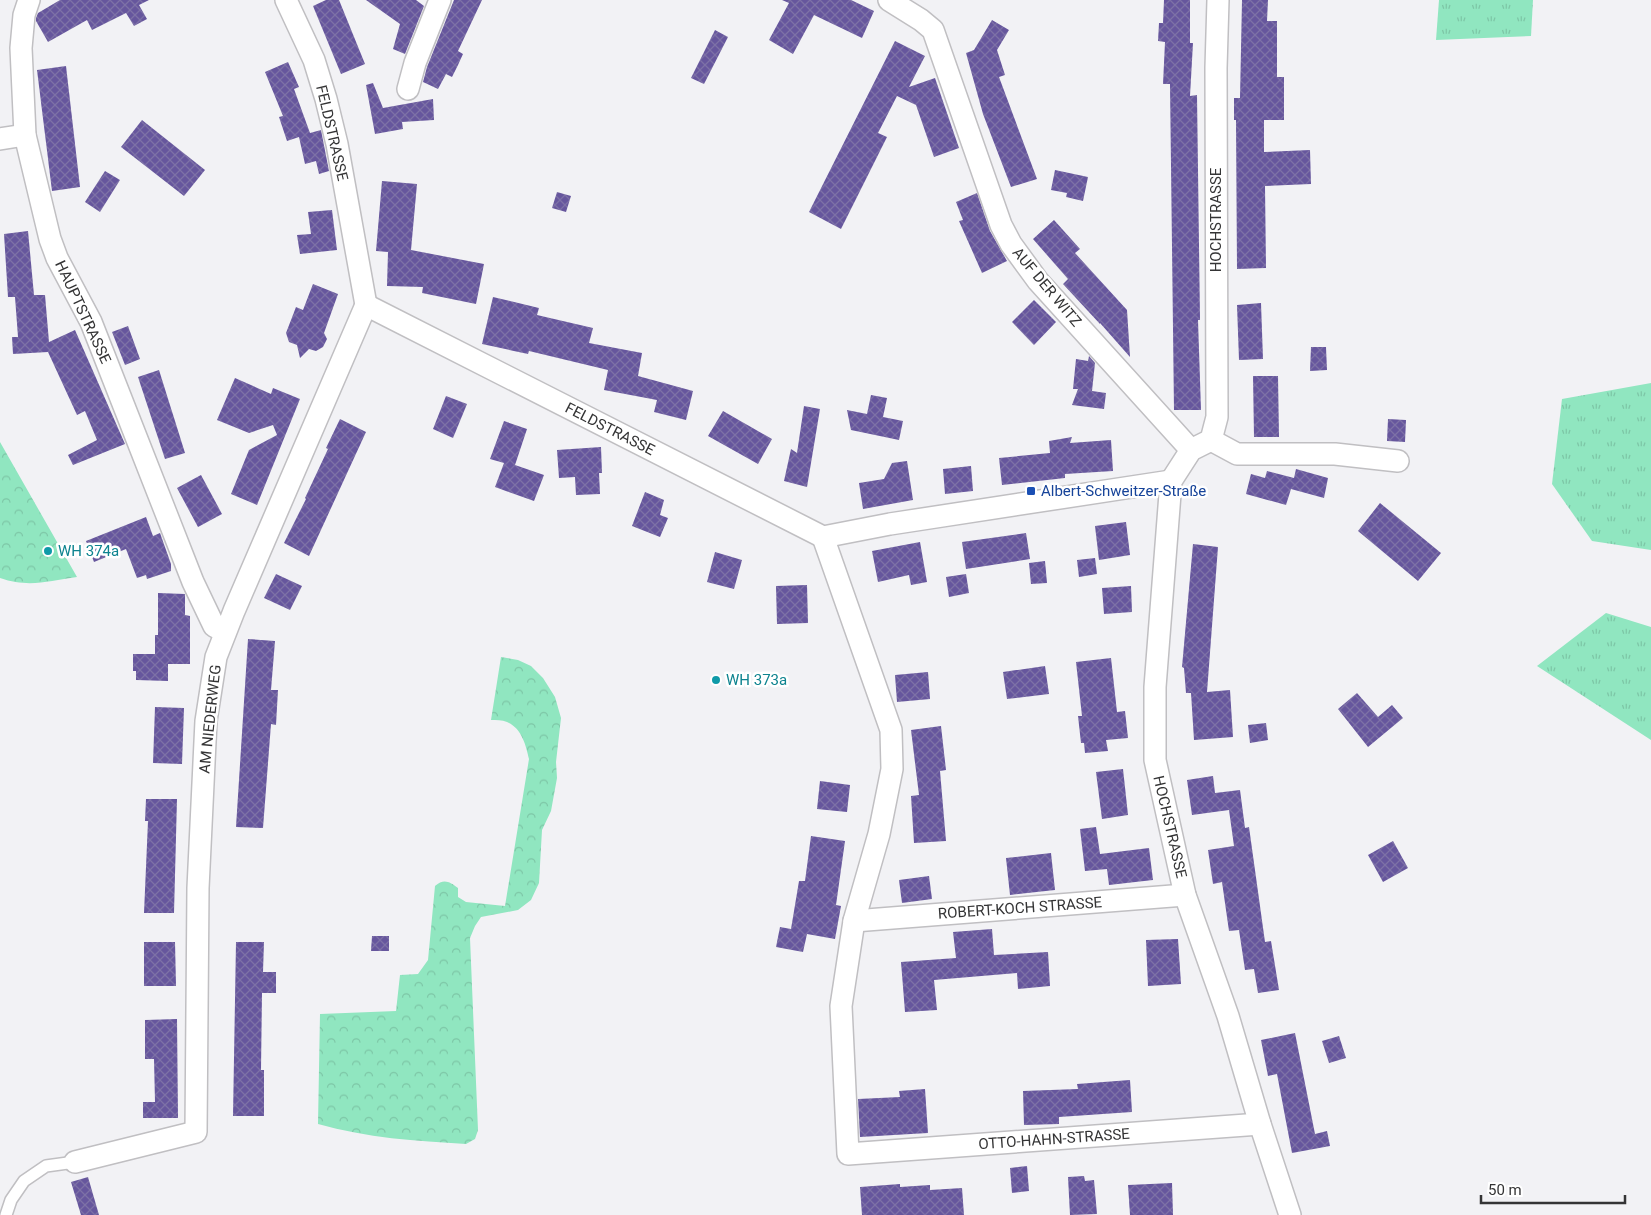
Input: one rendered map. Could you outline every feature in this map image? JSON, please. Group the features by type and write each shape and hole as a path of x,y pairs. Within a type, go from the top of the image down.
{"street":[{"name":"HAUPTSTRASSE","path":"30,0 24,15 20,48 25,136 43,216 57,258 91,322 206,611 214,626 225,632"},
{"name":"FELDSTRASSE","path":"286,0 314,60 326,99 337,144 366,305 823,537"},
{"name":"AUF DER WITZ","path":"889,0 921,20 933,30 1001,225 1011,244 1038,281 1191,450"},
{"name":"HOCHSTRASSE","path":"1211,440 1217,417 1216,68 1218,0"},
{"path":"408,89 435,2"},
{"path":"0,139 25,136"},
{"name":"AM NIEDERWEG","path":"75,1162 196,1132 198,888 206,721 216,657 225,632 366,305"},
{"path":"1191,450 1211,440 1237,454 1335,454 1398,461"},
{"name":"HOCHSTRASSE","path":"1191,450 1171,481 1155,687 1154,760 1185,895 1228,1016 1260,1124 1290,1215"},
{"path":"854,921 879,834 892,769 891,730 823,537 890,524 1171,481"},
{"name":"ROBERT-KOCH STRASSE","path":"854,921 1185,895"},
{"name":"OTTO-HAHN-STRASSE","path":"854,921 840,1006 848,1154 1260,1124"}],"lane":[{"path":"6,1215 11,1200 24,1181 46,1166 75,1162"}],"green space":[{"path":"1439,0 1533,0 1531,36 1436,40"},
{"path":"1651,383 1651,550 1592,541 1552,484 1562,399"},
{"path":"0,442 77,577 29,583 20,583 0,578"},
{"path":"1606,613 1651,627 1651,740 1537,666"},
{"path":"501,657 518,660 531,666 543,678 555,697 561,718 556,762 557,778 551,811 542,830 539,883 531,900 518,910 481,917 470,938 478,1130 475,1139 466,1144 410,1140 355,1133 318,1124 320,1014 396,1011 400,975 418,974 428,960 435,886 441,882 450,883 458,888 458,897 466,902 505,906 529,759 523,738 516,728 505,721 491,720"}],"building":[{"path":"60,0 149,0 139,5 147,19 134,26 126,13 92,30 87,20 48,42 36,18 38,13"},
{"path":"326,0 339,0 365,64 341,74 313,6"},
{"path":"366,0 416,0 424,6 405,54 393,49 400,24"},
{"path":"454,0 482,0 458,51 463,54 458,65 452,77 446,74 438,89 423,82 427,67"},
{"path":"782,0 851,0 874,11 862,38 814,15 793,54 769,40 789,3"},
{"path":"1164,0 1190,0 1190,43 1193,43 1190,96 1197,95 1200,320 1198,320 1201,410 1174,410 1170,84 1163,84 1165,42 1158,41 1159,23 1163,23"},
{"path":"1242,0 1268,0 1267,21 1277,21 1277,77 1284,77 1284,120 1264,120 1264,152 1310,150 1311,184 1265,186 1266,268 1237,269 1236,120 1234,120 1234,98 1240,98"},
{"path":"992,20 1009,30 997,50 1005,75 999,77 1037,179 1011,187 983,114 966,53 974,50"},
{"path":"715,30 728,37 704,84 691,78"},
{"path":"895,41 925,56 909,87 935,78 959,148 934,157 916,105 897,96 878,133 887,137 841,229 809,212"},
{"path":"288,62 299,87 294,89 310,133 321,130 329,171 319,174 316,161 305,164 299,137 287,141 279,117 283,116 265,72"},
{"path":"66,66 80,187 52,191 37,70"},
{"path":"373,83 383,108 433,99 434,120 402,122 403,129 375,134 366,85"},
{"path":"142,120 205,170 184,196 121,147"},
{"path":"1055,170 1088,177 1083,201 1066,197 1067,193 1051,190"},
{"path":"105,171 120,180 100,212 85,202"},
{"path":"382,181 417,184 411,250 484,264 476,304 422,293 423,287 387,286 388,252 376,251"},
{"path":"557,192 571,196 566,212 552,208"},
{"path":"977,193 990,231 1007,261 982,273 959,221 963,220 956,202"},
{"path":"332,210 337,250 300,254 297,235 311,234 308,212"},
{"path":"1054,220 1080,249 1075,253 1127,310 1130,357 1063,284 1068,279 1033,239"},
{"path":"28,231 34,295 45,295 49,342 75,330 125,444 73,465 68,455 97,440 85,411 77,415 48,352 13,354 12,337 18,337 15,297 8,297 4,234"},
{"path":"313,284 338,294 324,333 327,339 323,347 316,351 309,349 300,358 297,345 289,342 286,333 296,307 303,310"},
{"path":"493,297 539,308 537,315 593,328 589,343 642,353 638,376 693,391 686,420 654,412 657,400 604,390 608,370 529,351 528,354 482,344"},
{"path":"1034,300 1056,322 1034,345 1012,322"},
{"path":"1261,303 1263,359 1239,360 1237,305"},
{"path":"128,326 140,359 125,365 112,332"},
{"path":"1311,347 1326,347 1327,370 1310,371"},
{"path":"1089,356 1095,363 1092,391 1106,393 1104,409 1072,405 1078,389 1073,389 1076,359 1088,361"},
{"path":"159,370 185,453 165,459 138,377"},
{"path":"1253,376 1278,376 1279,437 1254,437"},
{"path":"235,378 271,394 273,388 300,399 257,505 231,494 249,450 277,435 273,425 249,433 217,420"},
{"path":"871,395 887,398 883,417 903,421 899,440 851,430 847,410 867,414"},
{"path":"446,396 467,404 453,438 433,429"},
{"path":"804,406 820,409 807,487 784,481 791,449 797,453"},
{"path":"723,411 772,439 758,464 708,436"},
{"path":"340,419 366,432 309,556 284,543 306,499 328,449 326,448"},
{"path":"1388,419 1406,420 1405,442 1387,441"},
{"path":"504,421 527,429 515,465 544,475 534,501 495,487 504,463 490,459"},
{"path":"1072,437 1070,443 1111,440 1113,471 1065,474 1065,478 1002,485 999,458 1050,453 1049,441"},
{"path":"601,447 602,473 599,473 600,494 576,495 575,477 559,478 557,450"},
{"path":"907,461 913,500 863,509 859,483 884,479 892,463"},
{"path":"971,466 973,491 945,494 943,469"},
{"path":"1296,469 1328,478 1324,498 1291,489 1286,505 1246,494 1251,474 1265,478 1267,471 1294,478"},
{"path":"201,475 222,514 198,527 177,488"},
{"path":"645,492 664,500 660,515 668,518 660,537 632,526"},
{"path":"1380,503 1441,553 1418,581 1358,531"},
{"path":"146,517 153,536 160,533 171,564 171,571 147,579 146,575 137,578 126,549 94,562 86,541"},
{"path":"1126,522 1130,555 1099,560 1095,526"},
{"path":"1026,533 1030,559 966,569 962,542"},
{"path":"920,542 927,582 911,585 909,575 878,582 872,551"},
{"path":"1193,544 1218,547 1207,692 1230,690 1233,737 1194,740 1191,693 1186,693 1184,668 1182,667"},
{"path":"715,552 742,560 734,589 707,582"},
{"path":"1095,558 1097,574 1079,577 1077,560"},
{"path":"1045,561 1047,583 1031,584 1029,563"},
{"path":"276,574 302,586 290,610 264,598"},
{"path":"966,574 969,593 949,597 946,577"},
{"path":"807,585 808,623 777,624 776,586"},
{"path":"1131,586 1132,612 1104,614 1102,588"},
{"path":"158,593 185,594 185,615 190,616 190,664 168,664 168,681 136,680 136,671 133,671 133,654 155,654 155,635 158,635"},
{"path":"248,639 275,641 271,690 278,690 276,725 271,724 263,828 236,827"},
{"path":"1111,658 1117,712 1125,711 1128,738 1106,740 1108,751 1085,753 1084,743 1081,743 1078,716 1082,716 1076,662"},
{"path":"1045,666 1049,694 1007,699 1003,672"},
{"path":"928,672 930,699 897,702 895,675"},
{"path":"1357,693 1378,717 1392,705 1403,718 1368,747 1338,709"},
{"path":"155,707 184,708 182,764 153,763"},
{"path":"1266,723 1268,740 1250,743 1248,725"},
{"path":"941,726 946,770 940,771 946,841 914,843 911,796 919,795 911,730"},
{"path":"1123,769 1128,815 1102,819 1096,772"},
{"path":"1213,776 1215,793 1240,790 1245,828 1249,827 1265,942 1271,941 1279,990 1258,993 1254,969 1245,970 1239,930 1229,931 1222,882 1213,884 1208,850 1234,846 1229,810 1192,815 1187,780"},
{"path":"820,781 850,785 847,812 817,809"},
{"path":"146,799 177,799 174,913 144,913 148,821 145,821"},
{"path":"1096,827 1100,854 1149,848 1153,880 1109,885 1107,869 1085,871 1080,829"},
{"path":"811,836 845,841 836,905 841,906 835,939 807,934 803,952 776,947 780,927 791,929 799,881 805,881"},
{"path":"1393,841 1408,868 1383,882 1368,855"},
{"path":"1051,853 1055,890 1010,895 1006,858"},
{"path":"929,876 932,899 902,903 899,880"},
{"path":"992,929 994,955 1048,952 1050,986 1018,989 1017,973 934,980 937,1010 905,1012 901,962 956,958 953,932"},
{"path":"372,936 389,936 389,951 371,951"},
{"path":"1178,939 1181,984 1148,986 1146,940"},
{"path":"144,942 175,942 176,986 144,986"},
{"path":"236,942 264,942 263,972 276,972 276,993 262,993 261,1070 264,1070 264,1116 233,1116"},
{"path":"177,1019 178,1118 143,1118 143,1102 155,1102 154,1059 145,1059 145,1020"},
{"path":"1295,1033 1315,1134 1327,1131 1330,1146 1292,1153 1277,1074 1268,1076 1261,1040"},
{"path":"1339,1036 1346,1058 1329,1063 1322,1041"},
{"path":"1130,1080 1132,1112 1059,1117 1059,1124 1024,1125 1023,1091 1078,1089 1077,1084"},
{"path":"925,1089 928,1133 860,1137 858,1099 900,1097 899,1091"},
{"path":"1027,1166 1029,1191 1012,1193 1010,1168"},
{"path":"1084,1176 1085,1181 1094,1180 1097,1214 1070,1215 1068,1177"},
{"path":"88,1177 99,1215 81,1215 71,1182"},
{"path":"1172,1183 1173,1215 1130,1215 1128,1185"},
{"path":"900,1184 900,1187 930,1185 930,1190 962,1188 964,1215 862,1215 860,1187"}],"place":[{"name":"Albert-Schweitzer-Straße","path":"1031,491"},
{"name":"WH 374a","path":"48,551"},
{"name":"WH 373a","path":"716,680"}]}
